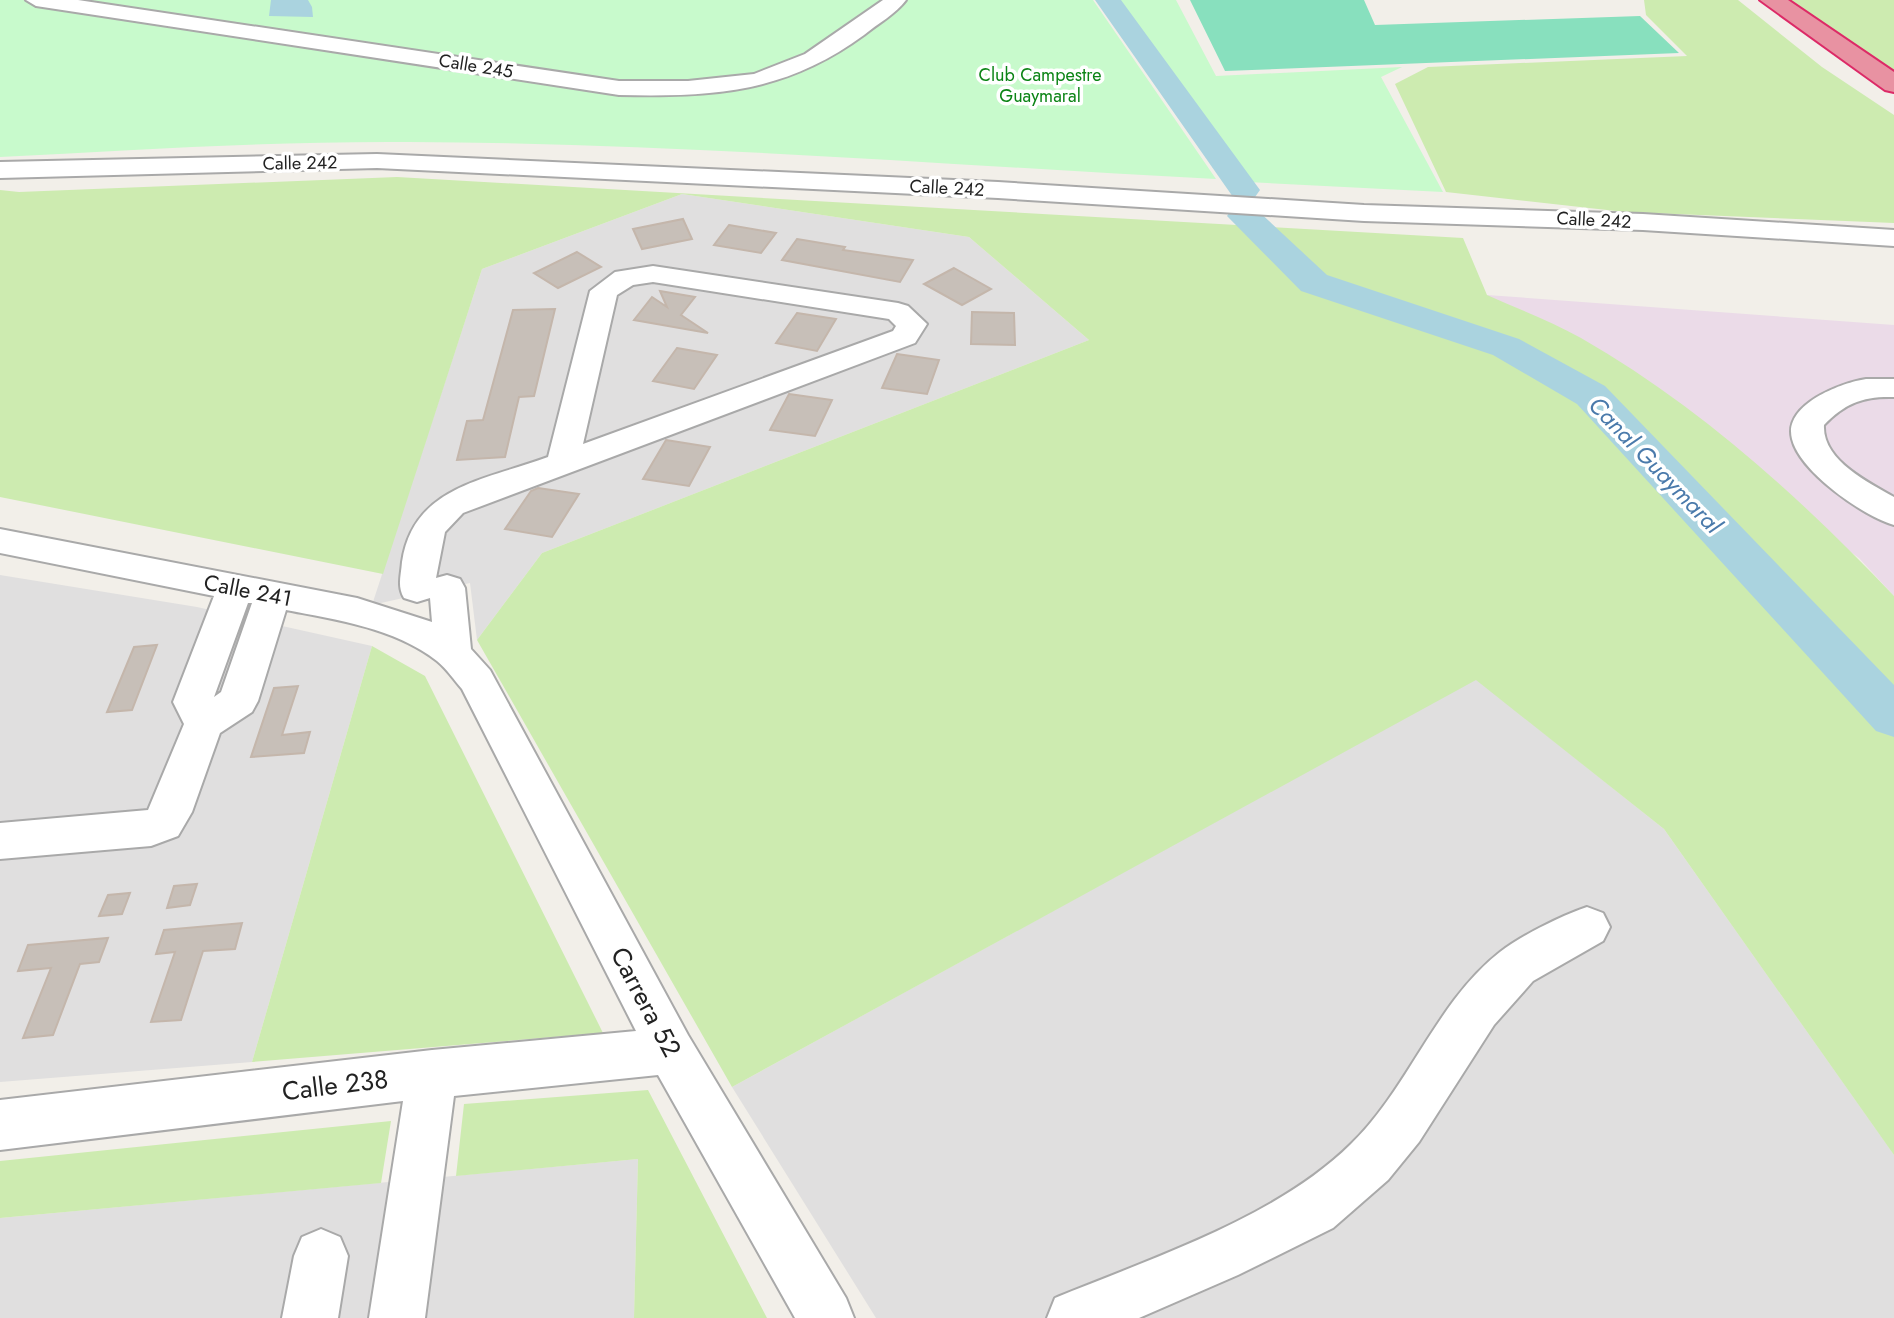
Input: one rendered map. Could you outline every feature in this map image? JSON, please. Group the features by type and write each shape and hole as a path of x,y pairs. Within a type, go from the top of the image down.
{"highway":[{"path":"1772,0 1894,84"}],"street":[{"name":"Calle 245","path":"36,0 619,88 685,90 747,82 797,67 832,48 896,0"},
{"name":"Calle 242","path":"0,170 377,161 998,190 1364,213 1643,222 1894,238"},
{"path":"451,656 431,588 425,537 431,521 451,505 905,337 912,324 898,312 653,274 625,278 604,291 563,462"},
{"path":"1894,388 1870,386 1834,399 1808,425 1807,438 1820,460 1853,487 1894,513"},
{"name":"Calle 241","path":"0,541 357,611 451,656"},
{"path":"204,724 193,702 236,587"},
{"path":"0,841 151,828 163,823 171,812 204,724 238,701 273,594"},
{"name":"Carrera 52","path":"451,656 671,1051 826,1318"},
{"path":"1075,1318 1219,1256 1314,1209 1370,1162 1401,1124 1477,1009 1517,966 1587,927"},
{"name":"Calle 238","path":"0,1125 432,1074 671,1051"},
{"path":"397,1318 432,1074"},
{"path":"310,1318 321,1256"}],"shaded area":[{"path":"682,194 969,237 1089,340 542,553 477,640 470,583 372,605 482,269"},
{"path":"1487,295 1894,325 1894,596 1859,558"},
{"path":"0,575 197,607 372,646 252,1062 0,1082"},
{"path":"1476,679 1664,829 1894,1155 1894,1318 876,1318 732,1087"},
{"path":"638,1159 634,1318 0,1318 0,1218"}],"green space":[{"name":"Club Campestre Guaymaral","path":"0,0 1093,0 1216,179 712,150 510,143 307,143 0,157"},
{"path":"1106,0 1176,0 1216,76 1402,67 1381,77 1443,192 1228,181"},
{"path":"1190,0 1364,0 1375,25 1640,16 1679,53 1225,71"},
{"path":"1644,0 1738,0 1822,67 1894,115 1894,223 1625,212 1446,192 1395,84 1428,67 1687,56 1646,15"},
{"path":"1785,0 1894,0 1894,73"},
{"path":"397,177 1463,238 1487,295 1581,338 1624,364 1707,423 1785,489 1894,596 1894,1155 1664,829 1476,680 732,1087 477,640 542,553 1089,340 969,237 682,194 482,269 383,574 0,497 0,190 19,192"},
{"path":"372,646 425,676 603,1033 252,1062"},
{"path":"648,1090 767,1318 634,1318 638,1159 456,1176 464,1104"},
{"path":"391,1121 381,1183 0,1218 0,1161"}],"water":[{"path":"271,0 308,0 313,17 269,16"}],"building":[{"path":"683,219 692,239 642,249 633,229"},
{"path":"729,225 776,233 761,253 714,245"},
{"path":"797,239 845,247 843,250 913,260 900,282 782,260"},
{"path":"577,252 601,267 558,288 534,273"},
{"path":"954,268 991,289 962,305 924,284"},
{"path":"660,291 695,297 681,315 708,333 634,320 652,297 667,307"},
{"path":"555,309 534,396 519,397 505,457 457,460 467,421 483,420 513,310"},
{"path":"972,312 1014,313 1015,345 971,344"},
{"path":"797,313 836,319 817,351 776,343"},
{"path":"677,348 717,355 694,389 653,381"},
{"path":"897,354 939,360 927,394 882,388"},
{"path":"789,394 832,400 815,436 770,430"},
{"path":"666,440 710,447 689,486 643,479"},
{"path":"538,488 579,494 552,537 505,529 531,491"},
{"path":"157,645 132,710 107,712 134,647"},
{"path":"298,686 282,735 310,732 304,753 251,757 274,688"},
{"path":"197,884 190,905 167,908 174,886"},
{"path":"130,893 122,914 99,916 108,895"},
{"path":"242,923 235,949 203,951 181,1020 151,1022 175,952 156,954 164,930"},
{"path":"108,938 99,962 80,964 53,1035 23,1038 51,968 18,971 28,945"}],"waterway":[{"name":"Canal Guaymaral","path":"1108,0 1244,190"},
{"name":"Canal Guaymaral","path":"1244,216 1314,283 1506,347 1591,395 1894,717"}]}
